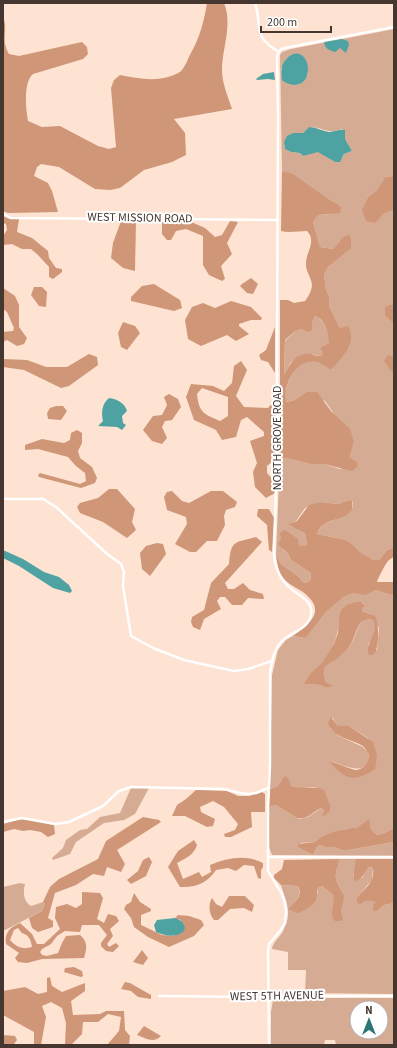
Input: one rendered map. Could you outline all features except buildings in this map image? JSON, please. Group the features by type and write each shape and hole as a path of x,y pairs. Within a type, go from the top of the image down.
{"street":[{"path":"255,3 260,36 278,52 285,48 394,27"},
{"name":"NORTH GROVE ROAD","path":"269,1045 269,944 282,927 286,912 282,894 268,870 270,673 274,653 281,642 300,630 311,615 309,603 288,587 282,580 275,563 277,478 278,52"},
{"name":"WEST MISSION ROAD","path":"3,214 11,218 278,220"},
{"path":"3,499 43,500 56,507 106,553 121,564 124,572 123,586 131,636 153,648 184,660 234,671 248,669 272,661"},
{"path":"3,822 22,818 55,824 69,822 103,806 119,791 131,787 218,789 240,794 248,794 268,788"},
{"path":"268,857 394,857"},
{"name":"WEST 5TH AVENUE","path":"159,996 394,996"}],"shaded area":[{"path":"207,3 224,3 226,11 227,28 222,62 222,75 232,109 174,119 185,133 186,155 172,162 144,170 120,188 110,190 95,189 59,167 41,164 37,167 34,176 48,183 58,212 8,213 3,211 3,17 5,22 5,43 9,54 19,56 82,42 87,47 88,54 83,59 33,74 26,89 28,121 42,127 60,126 98,146 109,149 116,147 111,88 114,80 120,75 143,79 158,79 166,78 180,72 185,66 197,41 203,23"},
{"path":"394,29 394,176 385,177 377,190 368,197 363,210 383,214 394,210 394,305 389,305 385,316 394,324 394,356 388,355 392,372 394,372 394,548 387,550 379,560 374,560 358,552 351,543 346,540 317,534 321,527 340,517 353,507 353,502 349,500 338,504 320,502 305,508 296,521 290,524 296,529 305,533 307,545 283,550 288,554 291,560 311,573 310,581 304,583 298,576 281,564 276,554 280,458 310,464 324,464 340,469 356,461 350,457 354,442 325,401 306,392 295,400 285,402 285,395 292,374 302,364 316,362 331,370 338,361 340,328 329,306 329,296 326,290 324,275 328,267 343,254 351,240 343,237 333,249 320,247 313,222 318,215 331,214 338,204 297,177 282,171 280,55 282,52","holes":["281,68 308,73 303,82 297,85 291,85 281,76","309,127 329,131 337,131 342,129 345,131 345,139 352,151 344,154 343,157 335,162 318,151 303,156 300,153 291,152 285,149 284,142 293,133 303,133"]},
{"path":"282,171 293,174 338,204 341,208 340,213 318,215 313,222 320,247 333,249 343,237 349,235 351,240 351,248 328,267 324,275 326,290 329,296 329,306 340,328 348,326 351,332 350,344 331,370 316,362 309,362 296,369 292,374 286,388 286,402 295,400 306,392 317,392 331,411 350,429 354,442 350,457 356,461 358,466 352,471 324,464 310,464 280,458 280,300 288,300 294,303 305,301 312,286 306,267 306,259 311,243 310,235 307,231 281,231","holes":["315,316 326,327 329,343 320,348 323,352 321,356 306,354 297,357 291,363 284,375 285,340 295,331 302,329 308,332 312,330 312,321"]},
{"path":"394,176 394,210 383,214 375,223 366,221 362,210 368,197 377,190 385,177"},
{"path":"3,216 10,219 19,219 17,232 32,238 48,251 49,258 56,268 62,269 62,272 53,279 49,277 49,267 31,249 22,249 12,244 3,245 3,236 7,230 6,224 3,223"},
{"path":"121,221 136,221 135,271 123,268 111,258 113,243"},
{"path":"189,221 205,228 215,237 222,235 230,221 238,222 227,243 232,254 221,266 225,279 222,281 209,275 203,265 203,236 186,229 176,231 171,240 167,240 162,234 162,222"},
{"path":"251,278 258,284 253,294 247,293 240,286"},
{"path":"154,284 180,300 182,308 174,311 131,301 131,297 142,286"},
{"path":"34,287 42,287 47,292 46,307 39,306 31,295"},
{"path":"3,288 15,296 19,305 19,327 27,338 24,344 17,346 7,340 3,342 3,332 13,331 14,328 7,312 3,309"},
{"path":"231,301 251,307 262,318 261,320 251,320 239,324 239,326 249,334 236,341 227,335 201,346 188,339 185,320 192,307 203,303 215,308"},
{"path":"394,305 394,324 385,316 385,307"},
{"path":"315,316 321,320 328,331 328,346 321,356 310,354 291,362 284,376 285,341 295,331 302,329"},
{"path":"123,322 135,326 140,333 127,350 121,347 118,333"},
{"path":"275,327 275,373 268,362 261,360 259,355 266,350"},
{"path":"89,354 97,357 98,365 69,386 61,388 24,370 3,367 3,359 27,360 46,367 67,367"},
{"path":"388,355 394,356 394,372 392,372 384,361"},
{"path":"241,361 247,370 236,396 244,407 268,408 275,400 275,459 267,466 267,473 275,482 275,493 266,498 255,487 253,472 257,463 250,441 264,436 264,432 247,417 241,420 236,437 222,440 216,430 194,420 186,397 191,384 213,386 224,391 232,383 234,366","holes":["202,388 228,397 228,416 220,421 203,412 199,405 197,394"]},
{"path":"169,394 178,399 181,407 172,420 165,421 162,427 167,438 162,444 152,441 143,430 153,416 162,415 167,405 164,397"},
{"path":"63,406 67,411 61,420 48,419 47,413 50,408"},
{"path":"77,430 82,433 82,443 78,451 80,458 92,467 97,478 95,483 81,488 39,477 38,475 40,473 80,484 86,481 85,473 68,457 38,449 25,450 25,445 42,439 64,443 70,440 71,433"},
{"path":"109,489 117,489 135,509 132,522 136,530 127,538 103,522 80,513 77,507 80,503 98,498"},
{"path":"172,491 182,501 189,503 211,491 223,491 237,502 235,507 226,510 224,516 225,525 217,541 207,541 196,552 190,552 175,544 187,524 186,517 167,510 164,497 167,492"},
{"path":"349,500 352,501 352,508 349,513 326,524 320,528 317,534 346,540 359,552 374,560 379,560 387,550 394,548 394,557 387,562 377,582 394,582 394,594 391,595 375,590 366,595 353,593 344,597 326,612 306,638 293,636 306,626 314,616 314,605 303,592 285,580 278,568 276,554 281,564 298,576 304,583 310,581 311,573 291,560 288,554 278,544 281,539 280,533 285,530 298,539 299,546 307,545 305,533 289,524 297,521 309,505 320,502 338,504"},
{"path":"258,509 269,509 274,518 272,552 269,550 267,525 257,516"},
{"path":"256,537 262,542 225,583 228,589 234,589 243,583 250,590 263,594 264,599 248,598 242,605 232,605 225,597 220,597 217,601 221,609 204,619 200,630 193,627 191,622 192,617 204,610 211,583 229,564 233,546 238,542"},
{"path":"157,543 163,544 166,554 150,576 142,569 140,553 146,546"},
{"path":"375,590 391,595 394,594 394,828 377,835 371,829 368,820 356,828 346,829 322,836 315,842 300,843 299,848 313,855 317,847 320,845 327,848 334,847 342,850 348,850 394,842 394,856 272,855 269,847 269,807 276,805 300,819 308,817 321,808 323,809 324,813 330,804 327,797 319,789 292,787 284,776 278,786 270,789 272,675 278,650 286,640 293,636 306,638 326,612 344,597 353,593 366,594","holes":["361,602 366,607 362,608 362,611 370,614 379,628 377,650 368,645 375,629 373,620 363,621 360,624 348,649 338,659 326,666 324,670 326,682 332,686 326,688 320,685 305,684 311,675 323,663 330,652 337,635 339,616","332,717 338,726 349,726 368,738 375,770 355,778 350,778 341,773 330,761 348,767 360,768 368,762 369,754 363,747 339,736 330,728"]},
{"path":"361,602 366,607 362,608 362,611 375,616 378,628 378,638 375,652 372,655 369,655 368,646 375,629 375,625 373,620 363,621 360,624 349,647 338,659 326,666 324,670 326,682 333,686 326,688 320,685 304,684 310,674 323,662 334,644 338,633 339,616 342,609 347,605"},
{"path":"331,717 338,726 349,726 373,742 377,755 375,770 360,777 349,778 340,772 329,761 356,770 362,768 366,764 369,754 363,746 343,738 334,732 328,723"},
{"path":"284,776 288,779 292,787 319,788 324,790 330,804 330,811 324,816 322,815 324,813 323,809 321,808 307,817 297,818 276,805 269,807 270,789 278,786"},
{"path":"131,788 149,788 135,814 124,820 104,823 76,842 70,854 53,860 52,858 63,848 66,840 80,830 87,829 100,817 120,813"},
{"path":"196,790 227,791 238,796 249,796 262,792 265,794 265,812 251,812 252,827 231,837 225,837 224,834 235,830 238,824 224,807 213,801 200,807 201,812 215,819 213,826 207,827 185,816 172,816 177,805"},
{"path":"143,817 159,820 161,822 117,850 125,864 121,872 107,867 104,876 93,874 76,885 55,893 48,918 53,921 53,927 38,932 32,928 29,918 42,911 45,904 43,902 50,887 59,879 98,859 106,841"},
{"path":"21,819 54,825 55,834 48,837 41,832 14,829 3,832 3,824"},
{"path":"369,819 371,829 377,835 394,828 394,842 348,850 342,850 334,847 327,848 320,845 317,847 313,855 299,848 298,844 315,842 322,836 337,831 356,828"},
{"path":"194,840 197,845 194,851 189,856 177,863 183,879 199,872 202,877 211,872 210,865 223,860 243,858 256,860 263,863 261,879 258,878 254,866 244,865 236,871 228,868 216,870 213,875 201,884 191,887 180,887 168,867 178,851"},
{"path":"149,857 152,862 146,876 131,884 127,880 138,871 143,860"},
{"path":"339,859 356,859 356,867 353,876 362,878 365,871 369,867 373,868 372,880 358,896 361,904 366,901 376,902 377,911 384,905 394,903 394,994 305,993 306,970 288,970 288,952 272,949 282,933 288,914 287,904 281,885 298,886 298,896 296,901 289,909 318,893 318,888 322,886 333,895 334,904 332,910 343,918 341,909 344,895 336,879"},
{"path":"339,859 336,879 344,895 342,909 343,918 341,921 335,921 333,919 333,895 322,886 318,888 316,900 311,906 297,913 288,909 298,899 300,893 298,886 281,885 274,878 274,875 282,869 284,860"},
{"path":"356,859 394,859 394,903 384,905 375,911 373,910 373,906 376,902 366,901 361,904 357,903 359,895 369,885 373,875 373,868 369,867 361,878 354,881"},
{"path":"20,883 25,884 24,896 28,904 31,906 43,902 45,904 42,911 3,931 3,887"},
{"path":"82,892 100,893 103,898 97,919 104,923 108,914 116,916 119,921 110,929 113,936 107,944 109,947 116,943 119,946 113,952 106,951 101,946 101,943 107,935 99,925 82,925 80,932 65,931 57,936 51,944 42,949 40,952 42,955 47,956 58,953 66,936 80,935 86,945 84,958 42,959 27,963 18,962 15,958 19,953 6,944 6,936 11,928 20,923 32,934 37,944 44,944 60,929 55,918 56,907 67,904 76,908 82,904","holes":["18,928 29,938 32,947 20,947 10,940 14,930"]},
{"path":"134,893 140,902 151,909 151,911 141,915 141,925 162,935 174,936 181,920 175,918 178,915 189,916 201,920 204,925 194,936 169,947 148,937 134,927 131,918 124,909 126,905 131,902"},
{"path":"229,896 245,896 254,905 252,912 244,908 230,909 218,920 214,920 210,909 212,898 216,904 222,907"},
{"path":"142,950 148,958 143,965 133,962"},
{"path":"74,967 82,971 83,976 81,977 64,972 65,968"},
{"path":"50,977 52,986 62,992 85,983 85,991 71,1001 73,1015 100,1014 106,1011 124,1011 125,1030 130,1036 129,1045 107,1045 119,1031 121,1017 108,1014 98,1022 83,1022 82,1034 72,1045 65,1045 66,1023 62,1008 51,1002 42,1006 46,1017 41,1045 34,1045 34,1032 3,1015 3,991 25,987 38,994 47,992 47,978"},
{"path":"125,982 130,983 151,995 151,999 138,997 131,991 121,989"},
{"path":"277,998 394,998 394,1045 336,1045 335,1040 325,1040 324,1045 271,1045 271,1012 273,1000"},
{"path":"144,1026 161,1036 155,1040 152,1040 137,1035"},
{"path":"3,1035 15,1036 17,1040 14,1044 3,1045"}],"water":[{"path":"342,39 348,41 349,45 346,53 340,48 335,52 326,48 324,42"},
{"path":"293,54 303,56 308,65 308,71 304,81 293,85 282,80 281,72 286,59"},
{"path":"274,72 275,80 256,79 263,74"},
{"path":"309,127 329,132 345,130 345,139 352,151 344,154 340,162 335,162 318,152 303,156 300,153 291,152 285,149 284,142 287,136 293,133 303,133"},
{"path":"109,398 115,399 126,408 127,411 122,416 123,423 126,425 122,430 117,427 98,426 103,421 103,408"},
{"path":"3,550 23,559 44,572 59,577 69,585 72,591 70,593 53,588 19,566 3,558"},
{"path":"175,918 180,920 183,924 185,928 183,932 170,936 156,932 154,925 157,920"}]}
